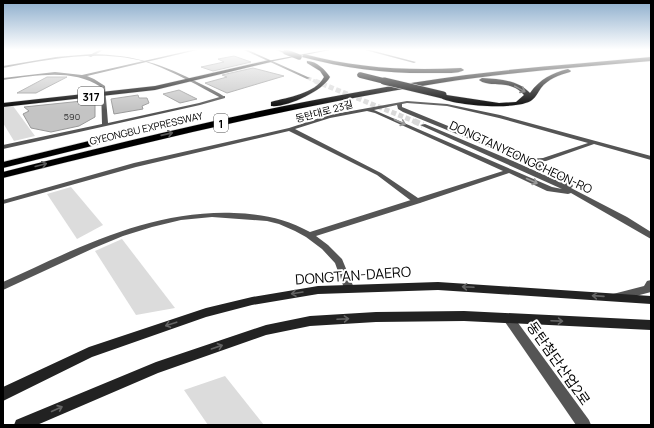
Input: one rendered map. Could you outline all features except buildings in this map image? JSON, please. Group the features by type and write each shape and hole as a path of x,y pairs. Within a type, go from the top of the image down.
{"highway":[{"path":"274,104 322,86 326,81 326,75 322,70"},
{"path":"337,70 342,72"},
{"path":"342,70 441,96 483,104 506,105 524,102 529,99 543,82 554,76 573,70"},
{"path":"372,70 400,73 435,73 475,70"},
{"name":"GYEONGBU EXPRESSWAY","path":"3,165 166,127 274,104 375,86 493,70"},
{"name":"GYEONGBU EXPRESSWAY","path":"3,175 160,136 330,100 440,81 521,70"},
{"path":"440,81 496,81 520,88 528,95 522,100 504,103 482,102 441,96"}],"main road":[{"name":"317","path":"3,104 155,88 233,70"},
{"name":"DONGTAN-DAERO","path":"3,394 89,353 206,313 252,301 289,294 349,288 438,286 651,300"},
{"path":"21,425 156,368 266,330 310,321 376,317 464,316 651,326"}],"street":[{"path":"3,79 52,74 83,76 108,70"},
{"path":"3,147 200,104 223,97 165,70"},
{"path":"290,70 308,78"},
{"path":"83,76 100,83 103,86 105,124"},
{"path":"400,103 400,108 405,111 549,170"},
{"name":"동탄대로 23길","path":"3,202 134,165 290,129 329,117 400,103 428,103 464,109 595,142 651,158"},
{"path":"364,110 377,112 550,189 579,194"},
{"name":"DONGTANYEONGCHEON-RO","path":"423,125 542,176 579,194 651,236"},
{"path":"290,129 379,174 417,200"},
{"path":"523,159 544,160 595,142"},
{"path":"544,160 544,165 549,170 579,194"},
{"path":"309,235 509,171"},
{"path":"3,286 123,232 180,216 207,214 260,217 286,223 309,235 325,247 339,261 349,288"},
{"path":"640,229 651,244"},
{"path":"616,298 647,289 651,284"},
{"name":"동탄첨단산업2로","path":"509,319 584,425"}],"shaded area":[{"path":"13,106 35,136 14,141 3,123 3,107"},
{"path":"71,187 103,225 77,239 47,194"},
{"path":"122,239 175,308 136,315 95,251"},
{"path":"225,376 264,425 208,425 184,390"}],"tunnel":[{"path":"308,78 317,82"},
{"path":"315,81 416,122"},
{"path":"414,121 423,125"}]}
